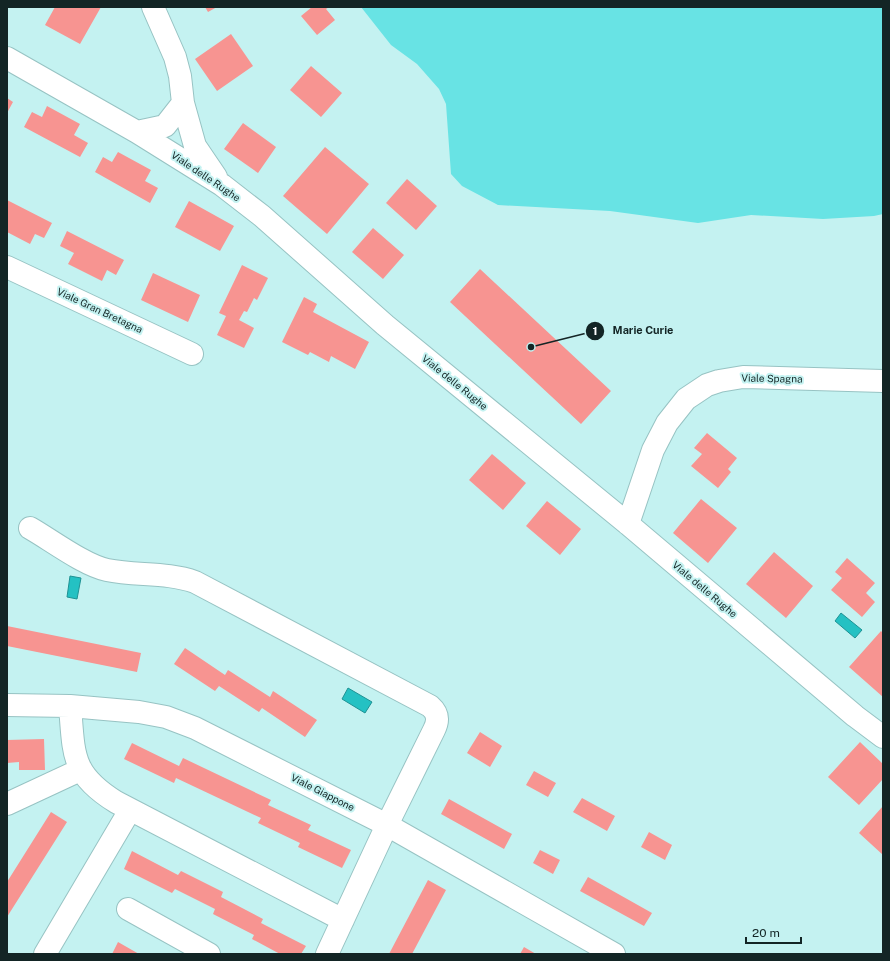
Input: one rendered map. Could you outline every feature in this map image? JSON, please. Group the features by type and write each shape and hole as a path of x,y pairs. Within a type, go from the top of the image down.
{"street":[{"path":"153,7 175,57 180,76 183,103 195,146 222,185"},
{"name":"Viale delle Rughe","path":"7,58 137,132 222,185 262,216 385,325 628,524 855,716 883,737"},
{"path":"137,132 165,126 183,103"},
{"name":"Viale Gran Bretagna","path":"7,266 192,354"},
{"name":"Viale Spagna","path":"628,524 653,450 666,423 694,392 719,381 744,377 883,381"},
{"path":"30,528 90,564 103,569 181,578 195,582 430,706 436,713 436,726 387,825 327,954"},
{"name":"Viale Giappone","path":"8,704 70,706 139,712 166,717 181,722 387,825 614,954"},
{"path":"70,706 76,759 80,770 94,787 110,799 130,810 343,920"},
{"path":"7,804 80,770"},
{"path":"45,954 130,810"},
{"path":"128,909 209,954"}],"shaded area":[{"path":"361,7 883,7 883,214 874,216 823,219 751,215 698,223 610,211 498,205 462,186 451,174 446,104 439,89 417,64 391,45"},
{"path":"70,576 81,578 77,599 67,597"},
{"path":"841,613 862,630 855,638 835,621"},
{"path":"348,688 372,702 365,713 342,699"}],"building":[{"path":"55,7 101,7 80,44 45,25"},
{"path":"205,7 217,7 208,12"},
{"path":"312,7 329,7 326,9 335,20 317,35 301,16"},
{"path":"231,34 253,66 217,91 195,59"},
{"path":"311,66 342,93 321,117 290,90"},
{"path":"7,98 13,102 7,113"},
{"path":"47,106 80,124 74,135 88,143 80,157 24,127 32,112 42,117"},
{"path":"243,123 276,147 258,173 224,149"},
{"path":"325,147 369,184 327,234 283,196"},
{"path":"118,152 151,170 145,181 158,188 150,203 95,172 103,157 112,162"},
{"path":"407,179 437,206 416,230 386,203"},
{"path":"7,200 52,223 44,238 35,234 30,244 7,232"},
{"path":"189,201 234,226 220,251 175,227"},
{"path":"373,228 404,255 383,279 352,252"},
{"path":"67,231 124,260 116,275 107,270 102,281 68,264 74,253 60,246"},
{"path":"242,265 268,278 257,300 254,298 247,312 244,311 239,320 254,328 244,348 217,335 226,316 219,313"},
{"path":"480,269 611,391 581,424 450,302"},
{"path":"153,273 200,295 188,322 141,300"},
{"path":"304,297 317,304 313,312 369,342 355,369 331,356 329,362 310,352 308,355 282,342"},
{"path":"707,433 737,458 728,469 731,472 718,488 691,466 702,454 694,448"},
{"path":"492,454 526,483 503,510 469,480"},
{"path":"701,499 737,528 708,563 673,533"},
{"path":"547,501 581,529 560,555 526,526"},
{"path":"774,552 813,586 786,618 746,584"},
{"path":"847,558 875,583 866,593 875,602 862,617 831,590 842,578 835,572"},
{"path":"7,626 141,653 137,672 7,646"},
{"path":"881,631 883,633 883,697 849,667"},
{"path":"185,648 225,675 228,670 270,697 273,691 317,720 305,737 262,708 259,712 219,686 215,691 174,664"},
{"path":"480,732 502,746 490,767 467,753"},
{"path":"44,739 45,770 19,770 19,762 7,763 7,740"},
{"path":"860,742 883,764 883,779 859,805 828,777"},
{"path":"132,743 179,766 183,758 271,800 268,805 311,825 308,830 351,850 342,868 298,847 300,843 258,823 261,818 176,778 174,783 124,759"},
{"path":"534,771 556,783 548,797 526,785"},
{"path":"582,798 615,816 607,831 573,812"},
{"path":"449,799 512,834 504,849 441,814"},
{"path":"883,806 883,855 859,833"},
{"path":"51,812 67,822 7,917 7,882"},
{"path":"649,832 672,845 665,860 641,847"},
{"path":"540,850 560,860 553,874 533,863"},
{"path":"132,851 178,875 181,871 223,892 221,897 263,919 261,923 306,946 301,954 280,954 252,939 254,935 213,914 215,909 175,889 172,893 124,869"},
{"path":"588,877 652,913 644,926 580,891"},
{"path":"428,880 446,890 412,954 389,954"},
{"path":"118,942 139,954 112,954"},
{"path":"524,947 536,954 520,954"}],"place":[{"name":"Marie Curie","path":"531,347"}]}
